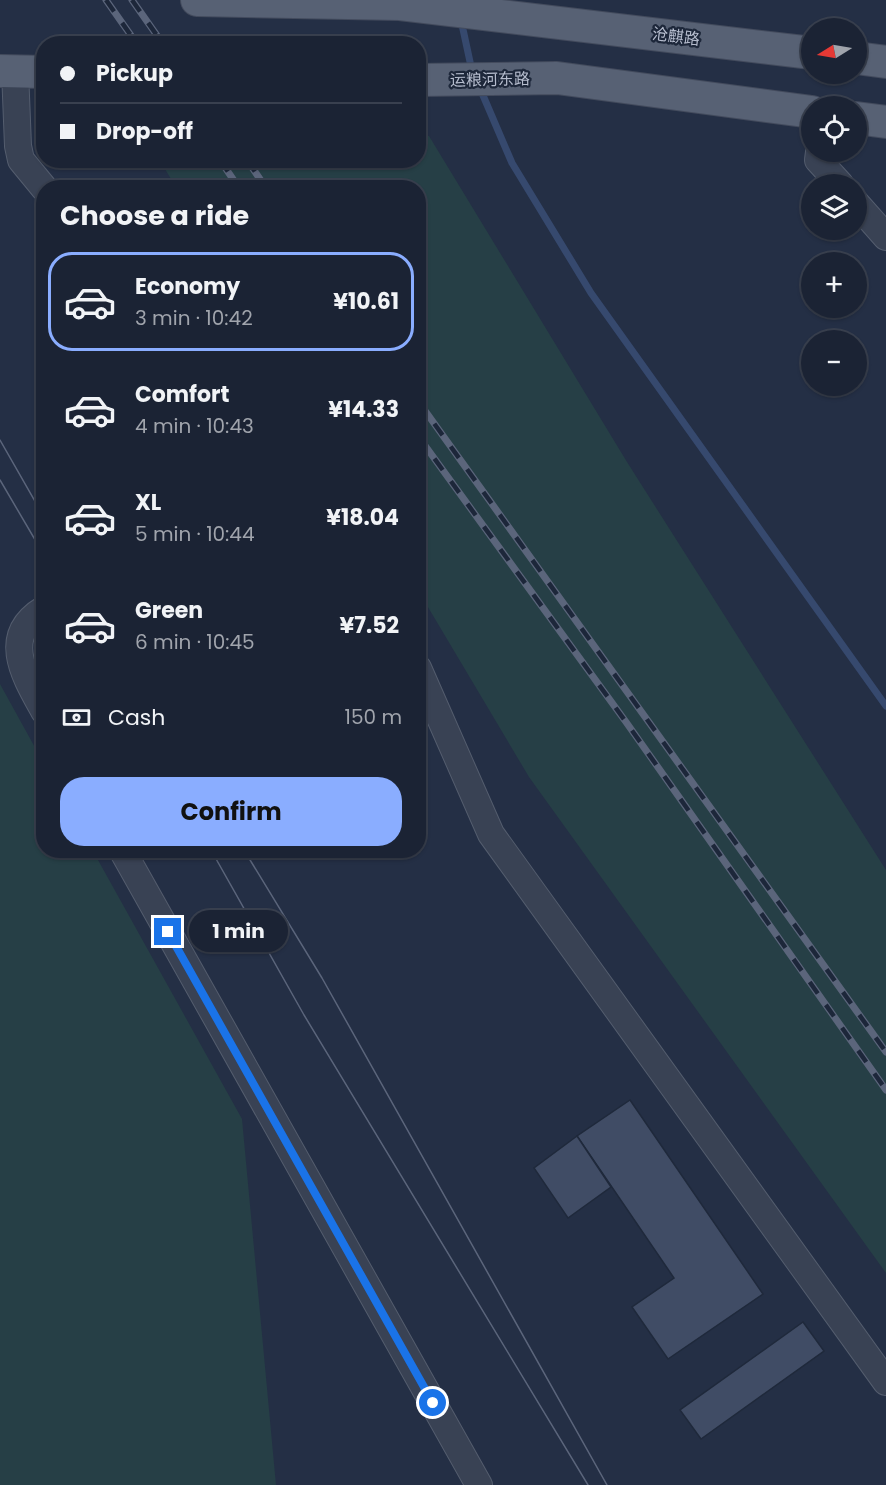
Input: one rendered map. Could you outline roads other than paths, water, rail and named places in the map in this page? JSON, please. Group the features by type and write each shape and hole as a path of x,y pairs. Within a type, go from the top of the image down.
{"main road":[{"name":"沧麒路","path":"197,0 400,4 801,52"},
{"path":"867,59 886,62"},
{"name":"运粮河东路","path":"426,80 557,78 801,111"},
{"path":"867,119 886,122"}],"lane":[{"path":"20,71 18,146 21,160 37,180"},
{"path":"820,162 831,174"},
{"path":"867,215 886,237"},
{"path":"36,614 28,620 17,634 16,651 21,670 36,697"},
{"path":"426,686 491,834 886,1382"},
{"path":"126,858 479,1485"}],"waterway":[{"path":"461,20 472,71"},
{"path":"479,86 512,163 591,293 886,706"}],"tram line":[{"path":"0,440 36,503"},
{"path":"0,480 36,541"},
{"path":"216,858 304,1015 588,1485"},
{"path":"249,858 322,978 607,1485"}],"railway":[{"path":"106,0 131,36"},
{"path":"132,0 157,36"},
{"path":"225,168 234,180"},
{"path":"252,168 261,180"},
{"path":"426,412 886,1052"},
{"path":"426,447 626,722 886,1090"}]}
